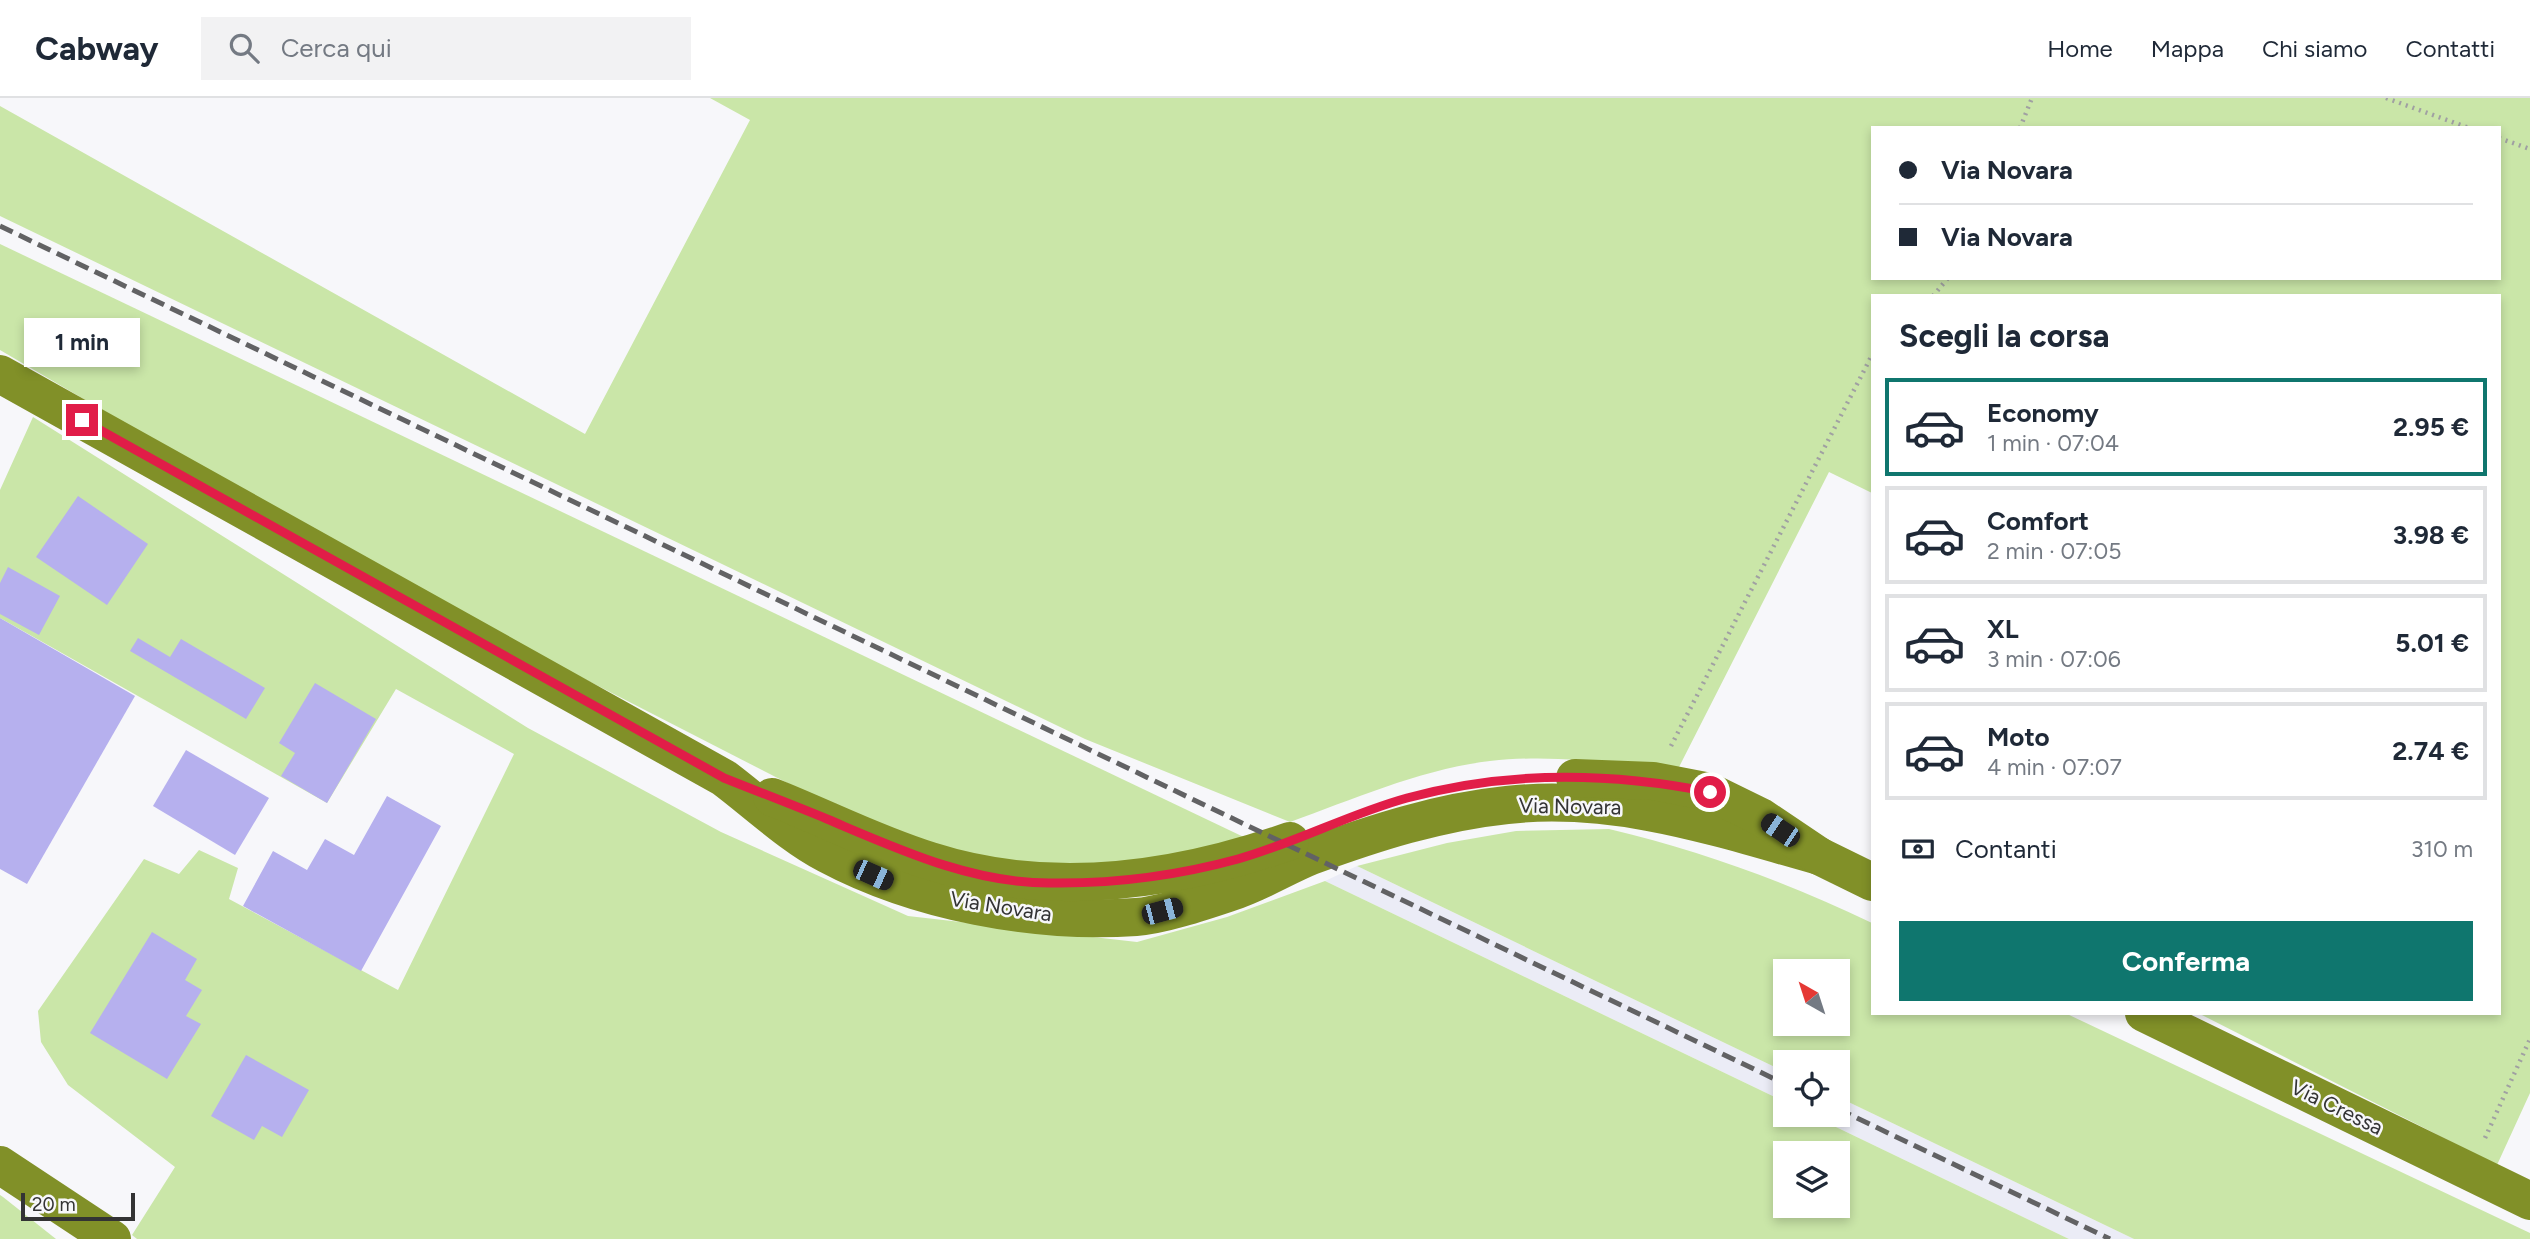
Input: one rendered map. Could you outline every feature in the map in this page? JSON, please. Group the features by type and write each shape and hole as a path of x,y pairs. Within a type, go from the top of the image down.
{"main road":[{"name":"Via Novara","path":"0,374 724,778 876,842 931,862 982,874 1046,884 1112,882 1161,876 1239,859 1405,799 1470,785 1547,777 1653,780 1710,792 1761,817 1819,856"},
{"name":"Via Novara","path":"724,778 825,853 897,885 969,905 1057,916 1138,917 1233,891 1309,857 1406,824 1510,804 1593,803 1640,808 1819,856"},
{"path":"1819,856 1871,882"},
{"name":"Via Cressa","path":"2148,1015 2530,1201"},
{"path":"0,1165 112,1239"}],"path":[{"path":"2021,126 2032,98"},
{"path":"2386,98 2463,126"},
{"path":"2501,139 2530,149"},
{"path":"1935,294 1946,280"},
{"path":"1653,780 1871,357"},
{"path":"2472,1172 2530,1039"}],"shaded area":[{"path":"1357,866 1773,1066 1773,1096 1325,881"},
{"path":"1850,1103 2134,1239 2069,1239 1836,1127 1850,1127"}],"green space":[{"path":"710,98 2530,98 2530,1093 2497,1165 2202,1015 2501,1015 2501,294 1871,294 1871,493 1829,472 1677,771 1561,759 1490,761 1414,778 1290,822 1085,739 0,216 0,106 585,434 750,120"},
{"path":"0,244 1250,840 1176,861 1019,866 881,831 401,585 0,350"},
{"path":"33,417 528,728 721,832 908,916 1137,942 1227,917 1325,881 1773,1096 1773,1127 1836,1127 2069,1239 137,1239 132,1235 175,1167 68,1085 41,1042 38,1011 144,859 179,874 199,850 238,868 229,899 398,990 514,754 396,689 327,803 0,618 0,490"},
{"path":"1609,829 1677,847 1776,881 1871,923 1871,1015 2069,1015 2530,1233 2530,1239 2134,1239 1850,1103 1850,1050 1773,1050 1773,1066 1357,866 1447,843 1516,831"},
{"path":"0,1195 3,1197 56,1239 0,1239"}],"building":[{"path":"78,496 148,544 107,605 36,557"},
{"path":"8,567 60,596 39,635 0,614 0,583"},
{"path":"0,618 135,696 27,884 0,869"},
{"path":"138,638 170,657 181,639 265,688 246,719 130,651"},
{"path":"315,683 376,719 327,803 281,776 295,753 279,743"},
{"path":"186,750 269,798 235,855 153,806"},
{"path":"387,796 441,826 361,971 243,906 273,851 307,870 325,839 354,855"},
{"path":"152,932 197,959 185,980 202,990 186,1016 201,1024 167,1079 90,1033"},
{"path":"246,1055 309,1090 282,1137 262,1126 254,1140 211,1116"}],"railway":[{"path":"0,226 1773,1078"},
{"path":"1850,1115 2110,1239"}],"route":[{"path":"82,420 724,778 876,842 931,862 982,874 1046,884 1112,882 1173,874 1239,859 1405,799 1470,785 1547,777 1653,780 1710,792"}]}
